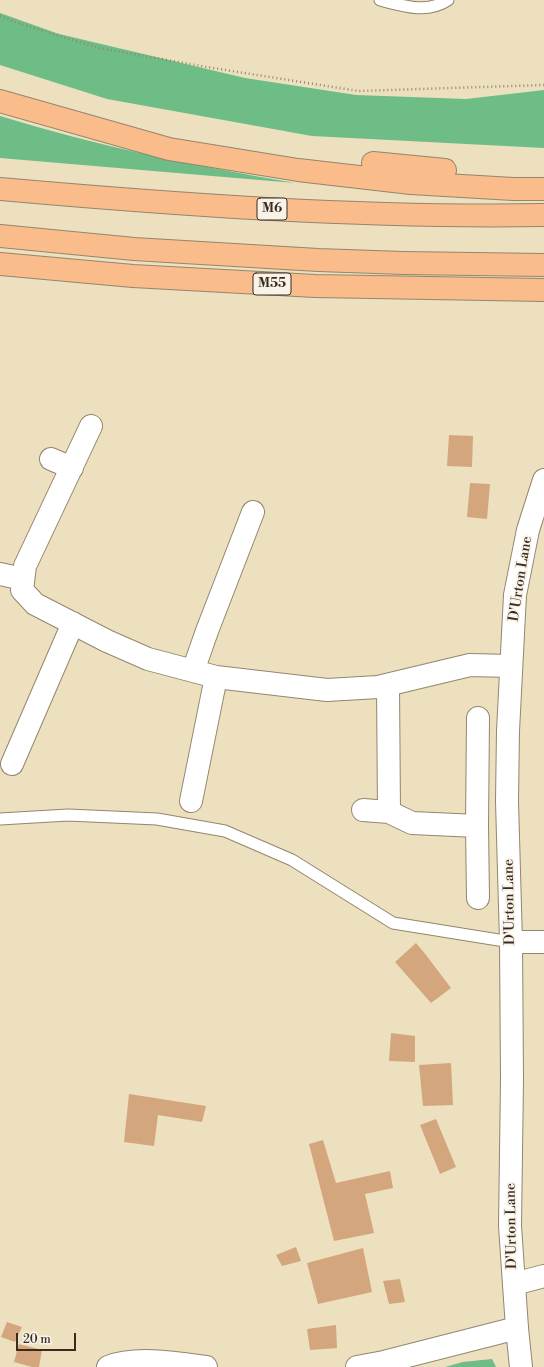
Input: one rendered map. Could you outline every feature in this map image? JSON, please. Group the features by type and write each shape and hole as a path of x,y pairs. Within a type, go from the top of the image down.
{"highway":[{"path":"0,101 169,149 298,170 412,183 513,189 544,189"},
{"path":"50,114 300,156 415,168 514,174 544,174"},
{"name":"M6","path":"0,189 140,202 322,212 510,216 544,215"},
{"path":"0,236 134,249 310,260 544,265"},
{"name":"M55","path":"0,264 133,276 315,286 544,290"}],"street":[{"path":"91,426 25,566 22,590 35,604 107,641 148,659 216,677 327,690 378,687 470,665 511,666"},
{"path":"51,459 72,468"},
{"name":"D'Urton Lane","path":"521,1367 510,1226 512,1079 511,942 507,801 508,731 515,595 528,530 544,480"},
{"path":"193,671 207,631 254,512"},
{"path":"0,574 23,579"},
{"path":"12,764 73,623"},
{"path":"191,801 216,677"},
{"path":"388,685 388,812"},
{"path":"478,718 478,898"},
{"path":"363,810 388,812 412,823 477,826"},
{"path":"511,942 544,942"},
{"path":"514,1284 544,1276"},
{"path":"357,1367 384,1362 517,1328"},
{"path":"108,1367 117,1363 163,1361 206,1367"}],"lane":[{"path":"380,0 418,9 443,4 448,0"},
{"path":"0,819 68,815 156,819 225,831 292,860 394,923 511,942"}],"path":[{"path":"0,16 99,48 358,91 544,86"}],"green space":[{"path":"0,13 59,34 245,78 356,95 466,99 544,90 544,148 312,136 107,99 0,65"},
{"path":"0,116 110,146 221,170 295,183 0,158"},
{"path":"492,1359 496,1367 445,1367 463,1362"}],"building":[{"path":"449,435 473,436 472,467 447,466"},
{"path":"470,483 490,484 487,519 467,517"},
{"path":"416,943 451,988 431,1003 395,962"},
{"path":"391,1033 415,1036 415,1062 389,1061"},
{"path":"451,1063 453,1105 423,1106 419,1065"},
{"path":"129,1094 206,1106 202,1122 158,1115 154,1146 124,1142"},
{"path":"436,1119 456,1167 440,1174 420,1125"},
{"path":"323,1140 336,1183 390,1171 393,1188 365,1194 374,1233 334,1241 309,1144"},
{"path":"296,1247 301,1261 282,1266 276,1255"},
{"path":"363,1248 372,1292 318,1304 307,1263"},
{"path":"400,1279 405,1302 389,1304 383,1281"},
{"path":"7,1322 22,1327 15,1342 1,1337"},
{"path":"336,1325 337,1348 310,1350 307,1329"},
{"path":"19,1344 42,1350 39,1367 32,1367 14,1362"}]}
